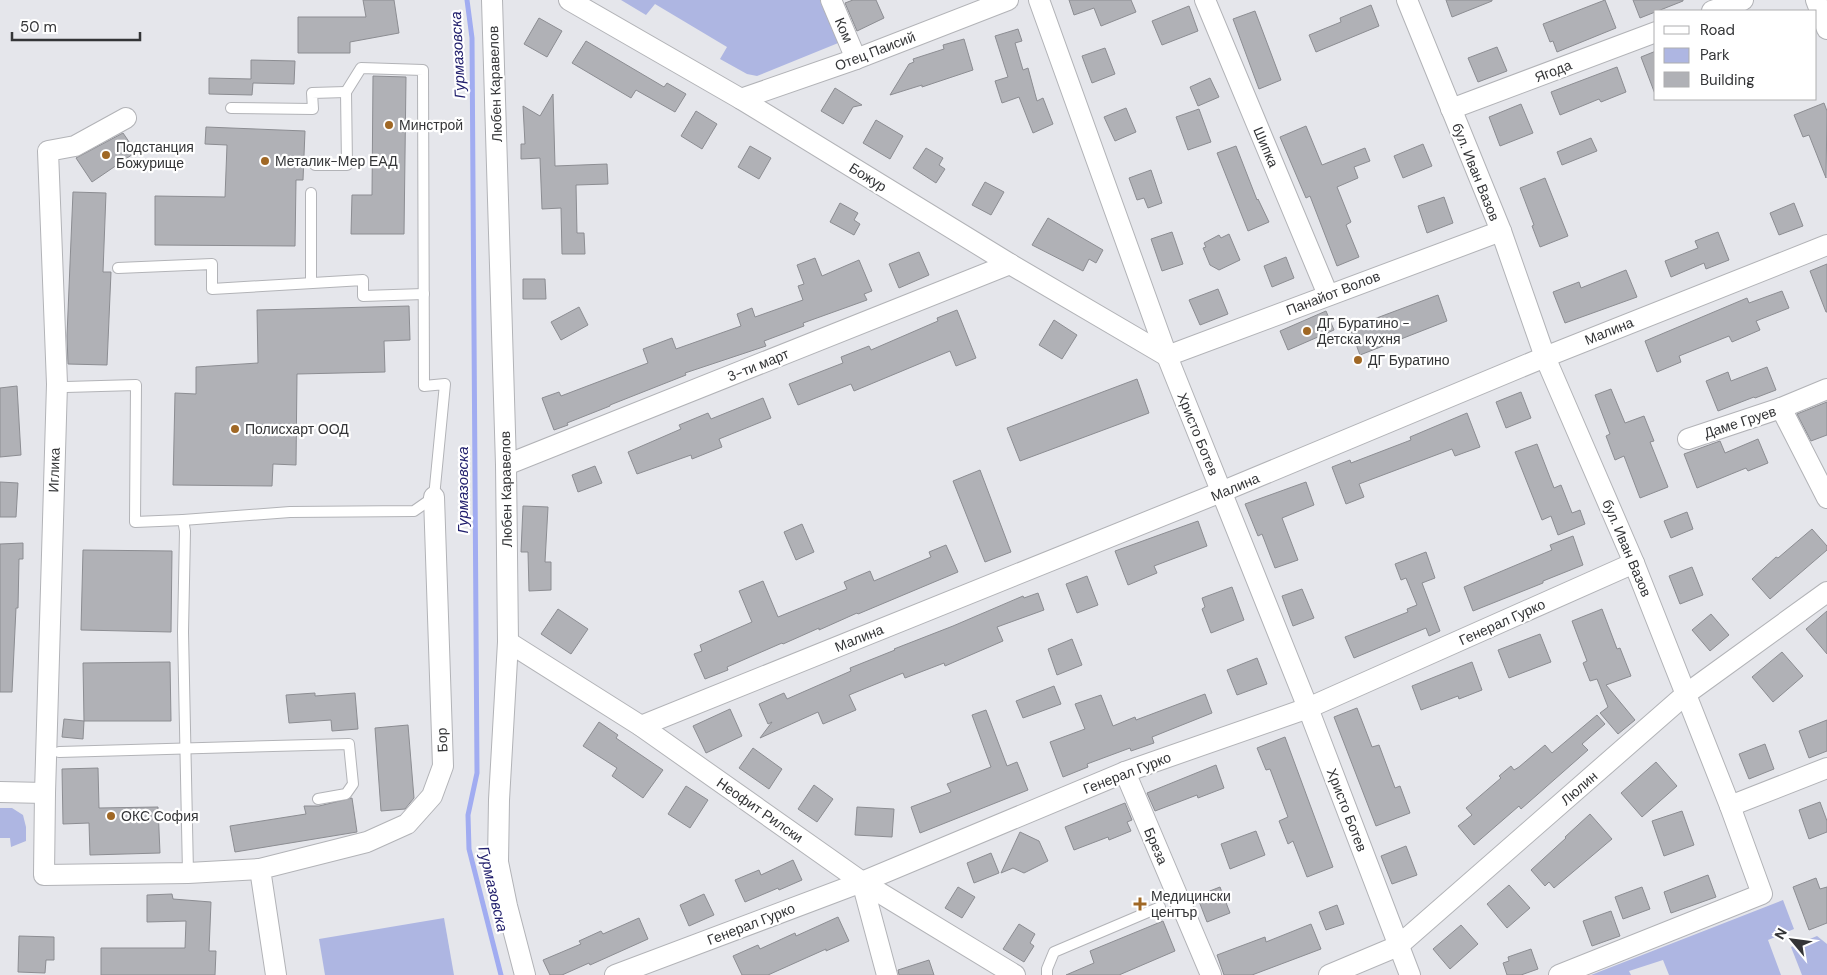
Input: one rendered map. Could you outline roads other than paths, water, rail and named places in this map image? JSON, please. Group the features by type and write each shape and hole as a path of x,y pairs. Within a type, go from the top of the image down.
{"street":[{"name":"Любен Каравелов","path":"492,0 506,465 508,642 499,800 498,862 525,975"},
{"name":"Божур","path":"569,0 741,99 1010,264 1167,356"},
{"name":"Ком","path":"831,0 856,59"},
{"name":"Отец Паисий","path":"741,99 856,59 1008,0"},
{"name":"Христо Ботев","path":"1039,0 1167,356 1308,708 1410,975"},
{"name":"Шипка","path":"1205,0 1328,295"},
{"name":"бул. Иван Вазов","path":"1407,0 1500,231 1545,357 1634,563 1730,806 1762,894 1559,975"},
{"path":"1715,10 1742,0"},
{"path":"1816,0 1827,29"},
{"name":"Ягода","path":"1451,109 1654,33"},
{"name":"Иглика","path":"44,875 57,384 48,151 75,146 126,118"},
{"name":"Панайот Волов","path":"1167,356 1500,231"},
{"name":"Малина","path":"641,726 1221,492 1545,357 1827,244"},
{"name":"3-ти март","path":"506,465 1010,264"},
{"path":"1781,408 1827,390"},
{"name":"Даме Груев","path":"1688,439 1781,408 1827,498"},
{"name":"Бор","path":"44,875 188,873 260,869 367,842 407,824 432,796 442,766 434,497"},
{"name":"Генерал Гурко","path":"615,975 862,882 1125,772 1308,708 1634,563"},
{"name":"Люлин","path":"1329,975 1398,946 1686,694 1827,592"},
{"name":"Неофит Рилски","path":"508,642 641,726 862,882 1015,975"},
{"path":"1730,806 1827,768"},
{"name":"Бреза","path":"1125,772 1210,975"},
{"path":"0,792 45,792"},
{"path":"260,869 276,975"},
{"path":"862,882 887,975"}],"lane":[{"path":"118,268 212,264 212,289 362,280 363,296 424,294 423,70 361,68 346,92 347,164 315,165"},
{"path":"231,108 313,109 312,93 346,92"},
{"path":"311,193 311,283"},
{"name":"Бор","path":"424,294 424,386 445,384 434,497"},
{"path":"57,384 66,387 136,385 135,522 290,512 414,511 434,497"},
{"path":"183,520 186,531 183,632 188,873"},
{"path":"59,752 349,744 353,784 346,794 318,799"},
{"path":"1047,975 1047,969 1054,952 1160,907"}],"waterway":[{"name":"Гурмазовска","path":"467,0 472,38 477,773 468,815 469,849 501,975"}],"place":[{"name":"Минстрой","path":"389,125"},
{"name":"Подстанция Божурище","path":"106,155"},
{"name":"Металик-Мер ЕАД","path":"265,161"},
{"name":"ДГ Буратино - Детска кухня","path":"1307,331"},
{"name":"ДГ Буратино","path":"1358,360"},
{"name":"Полисхарт ООД","path":"235,429"},
{"name":"ОКС София","path":"111,816"},
{"name":"Медицински център","path":"1140,904"}]}
